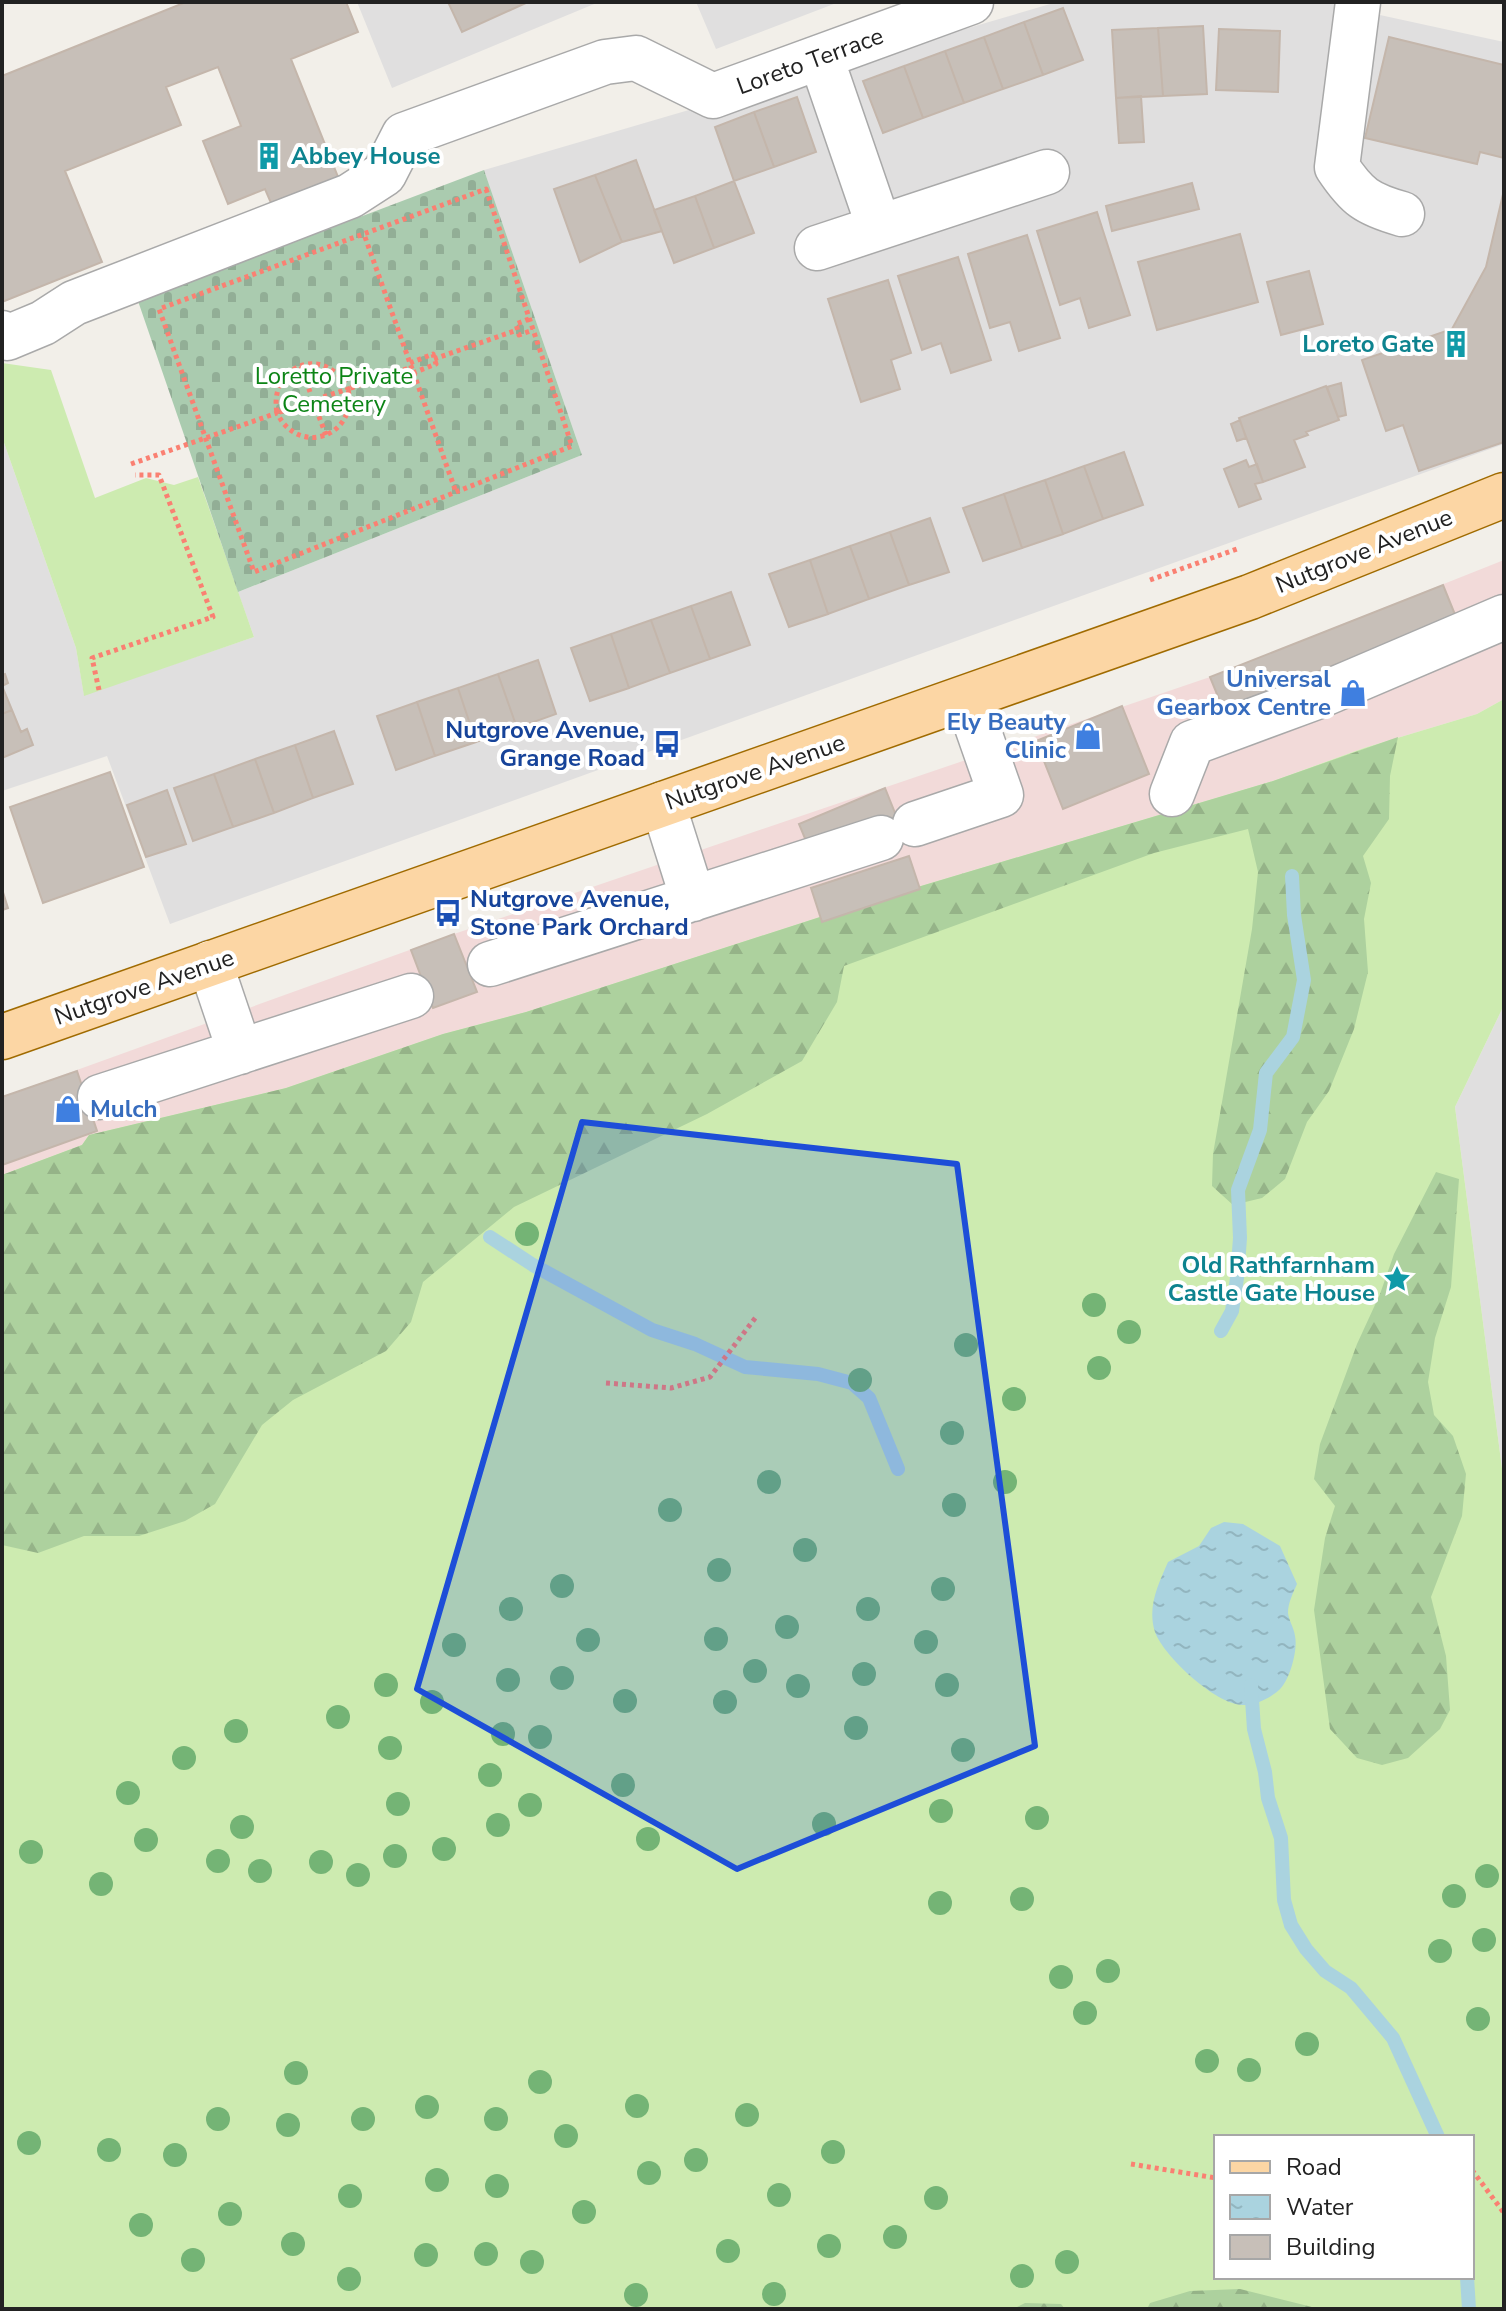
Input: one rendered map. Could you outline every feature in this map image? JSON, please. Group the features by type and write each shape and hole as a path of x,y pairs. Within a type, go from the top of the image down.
{"main road":[{"name":"Nutgrove Avenue","path":"2,1037 1250,597 1504,495"}],"street":[{"name":"Loreto Terrace","path":"2,333 7,338 43,323 74,303 350,196 384,174 404,135 605,62 636,58 713,96 971,2"},
{"path":"1358,2 1337,167 1354,192 1374,206 1402,214"},
{"path":"821,58 879,227"},
{"path":"817,248 1047,172"},
{"path":"1172,794 1192,743 1319,696 1504,617"},
{"path":"490,964 1001,795 967,698"},
{"path":"663,804 693,899"},
{"path":"210,963 240,1052"},
{"path":"100,1097 411,996"}],"path":[{"path":"486,189 572,446 254,572 159,309 364,234 486,189"},
{"path":"364,234 456,492"},
{"path":"529,319 516,324 517,330 519,335 533,330"},
{"path":"434,359 517,330"},
{"path":"320,398 412,368 436,364 433,354 412,368"},
{"path":"313,363 326,366 336,371 348,389 350,400 345,419 334,432 326,435 315,438 295,434 277,413 275,401 282,379 301,366 313,363"},
{"path":"301,366 310,392"},
{"path":"131,464 306,403"},
{"path":"316,409 326,435"},
{"path":"99,690 92,658 213,617 159,475 135,475"},
{"path":"606,1383 671,1388 710,1377 756,1317"},
{"path":"1131,2164 1214,2178"},
{"path":"1474,2173 1504,2213"}],"highlighted area":[{"path":"582,1122 957,1164 1035,1746 737,1869 417,1689"}],"shaded area":[{"path":"357,2 599,2 392,88"},
{"path":"696,2 839,2 716,49"},
{"path":"1057,2 1333,2 1504,42 1504,444 170,924 107,756 2,791 2,437 76,648 84,695 254,637 238,592 582,455 484,170"},
{"path":"1504,560 1504,699 1477,714 1364,748 1273,781 854,906 526,1012 443,1034 286,1088 89,1135 82,1145 2,1175 2,1097 454,934 1210,677"},
{"path":"1504,1005 1504,1484 1455,1107"}],"green space":[{"name":"Loretto Private Cemetery","path":"484,170 582,455 238,592 138,301"},
{"path":"2,363 51,370 95,498 146,478 174,485 198,477 254,637 84,696 76,648 2,437"},
{"path":"1504,699 1504,1005 1455,1107 1504,1484 1504,2309 2,2309 2,1175 82,1145 89,1135 286,1088 443,1034 526,1012 854,906 1273,781 1364,748 1477,714"},
{"path":"1398,737 1390,776 1389,819 1363,856 1371,883 1364,919 1368,972 1354,1029 1329,1091 1307,1122 1285,1179 1262,1198 1233,1205 1212,1186 1213,1154 1252,929 1258,872 1248,829 1154,853 844,966 837,1002 802,1061 707,1114 514,1207 423,1282 411,1322 386,1351 293,1400 262,1425 215,1504 185,1521 139,1536 84,1536 38,1553 2,1545 2,1175 82,1145 89,1135 286,1088 443,1034 526,1012 854,906 1273,781"},
{"path":"1436,1172 1459,1179 1451,1287 1435,1338 1428,1382 1434,1415 1453,1436 1466,1474 1462,1516 1431,1597 1446,1656 1450,1710 1440,1729 1408,1758 1382,1765 1357,1758 1330,1729 1314,1610 1325,1538 1335,1506 1314,1479 1320,1444 1357,1344 1394,1254"},
{"path":"1240,2289 1320,2309 1147,2309 1150,2303 1190,2291"},
{"path":"1025,2303 1061,2304 1065,2309 1013,2309"}],"water":[{"path":"1224,1522 1243,1524 1280,1546 1297,1584 1288,1609 1296,1642 1287,1678 1273,1695 1247,1705 1231,1703 1192,1678 1160,1642 1153,1623 1155,1596 1168,1562 1199,1546 1211,1528"}],"building":[{"name":"Abbey House","path":"186,2 346,2 358,32 291,59 338,177 271,203 265,189 228,204 203,141 241,126 218,67 166,87 181,125 65,171 102,262 2,302 2,76"},
{"path":"448,2 528,2 462,32"},
{"path":"1063,8 1083,60 1043,75 1024,22"},
{"path":"1024,22 1043,75 1003,89 984,37"},
{"path":"1203,26 1207,94 1163,96 1158,28"},
{"path":"1158,28 1163,96 1116,98 1112,30"},
{"path":"1219,29 1280,31 1278,92 1216,90"},
{"path":"984,37 1003,89 964,103 945,51"},
{"path":"1389,37 1504,65 1504,158 1480,152 1477,164 1365,138"},
{"path":"945,51 964,103 923,118 904,66"},
{"path":"904,66 923,118 883,133 863,81"},
{"path":"1141,96 1144,142 1119,143 1116,98"},
{"path":"797,97 816,152 774,167 754,112"},
{"path":"754,112 774,167 734,181 715,127"},
{"path":"636,160 662,231 622,242 595,175"},
{"path":"595,175 622,242 580,262 554,189"},
{"path":"734,181 754,233 714,248 695,196"},
{"path":"1192,183 1199,209 1112,231 1106,206"},
{"name":"Loreto Gate","path":"1504,190 1504,442 1419,471 1403,425 1386,431 1362,360 1452,329 1486,267"},
{"path":"695,196 714,248 674,263 654,210"},
{"path":"1097,212 1130,315 1089,328 1080,298 1060,305 1037,231"},
{"path":"1240,234 1258,302 1157,330 1138,262"},
{"path":"1027,235 1060,338 1019,351 1010,322 990,328 968,254"},
{"path":"958,257 991,360 951,373 941,343 922,350 898,276"},
{"path":"1309,271 1323,324 1281,335 1267,282"},
{"path":"888,280 911,353 891,360 900,389 861,402 828,299"},
{"path":"1341,383 1346,415 1338,417 1327,387"},
{"path":"1326,386 1339,420 1306,432 1308,435 1294,440 1305,467 1263,482 1239,418"},
{"path":"1240,420 1246,438 1237,441 1231,424"},
{"path":"1124,452 1143,505 1103,519 1084,466"},
{"path":"1246,460 1249,467 1257,464 1263,482 1255,484 1261,499 1239,507 1224,469"},
{"path":"1084,466 1103,519 1063,534 1045,480"},
{"path":"1045,480 1063,534 1022,548 1004,494"},
{"path":"1004,494 1022,548 983,561 963,508"},
{"path":"930,518 949,572 909,585 890,532"},
{"path":"890,532 909,585 869,599 850,546"},
{"path":"850,546 869,599 828,614 810,560"},
{"path":"810,560 828,614 789,627 769,574"},
{"path":"1443,585 1456,617 1223,709 1210,677"},
{"path":"731,592 750,645 710,659 691,606"},
{"path":"691,606 710,659 670,673 651,620"},
{"path":"651,620 670,673 629,688 611,634"},
{"path":"611,634 629,688 590,701 571,648"},
{"path":"538,660 556,714 517,728 498,674"},
{"path":"5,674 8,683 2,686 2,675"},
{"path":"498,674 517,728 476,742 458,688"},
{"path":"2,686 12,710 2,714"},
{"path":"458,688 476,742 435,756 417,702"},
{"path":"417,702 435,756 396,770 377,716"},
{"path":"1122,706 1149,774 1063,809 1036,741"},
{"path":"12,710 21,732 27,729 33,745 2,758 2,714"},
{"path":"334,731 353,784 313,798 295,745"},
{"path":"295,745 313,798 274,813 255,759"},
{"path":"255,759 274,813 233,827 214,774"},
{"path":"110,772 144,867 43,903 10,807"},
{"path":"214,774 233,827 193,841 174,788"},
{"path":"885,788 897,818 811,853 799,824"},
{"path":"167,790 186,844 146,857 127,805"},
{"path":"909,856 920,889 822,922 811,888"},
{"path":"2,889 8,908 2,910"},
{"path":"454,934 477,992 433,1008 411,950"},
{"path":"77,1071 97,1131 2,1165 2,1097"}],"waterway":[{"path":"1221,1331 1232,1311 1237,1278 1240,1238 1238,1190 1260,1130 1266,1073 1293,1037 1304,980 1294,915 1292,876"},
{"path":"490,1237 533,1265 652,1330 695,1344 745,1367 818,1374 852,1383 869,1398 898,1469"},
{"path":"1251,1685 1254,1729 1268,1798 1281,1838 1284,1900 1291,1925 1325,1971 1351,1988 1393,2038 1437,2135"},
{"path":"1467,2279 1469,2309"}],"place":[{"name":"Abbey House","path":"269,156"},
{"name":"Loreto Gate","path":"1456,344"},
{"name":"Universal Gearbox Centre","path":"1353,693"},
{"name":"Ely Beauty Clinic","path":"1088,736"},
{"name":"Nutgrove Avenue, Grange Road","path":"667,744"},
{"name":"Nutgrove Avenue, Stone Park Orchard","path":"448,913"},
{"name":"Mulch","path":"68,1109"},
{"name":"Old Rathfarnham Castle Gate House","path":"1397,1279"}]}
